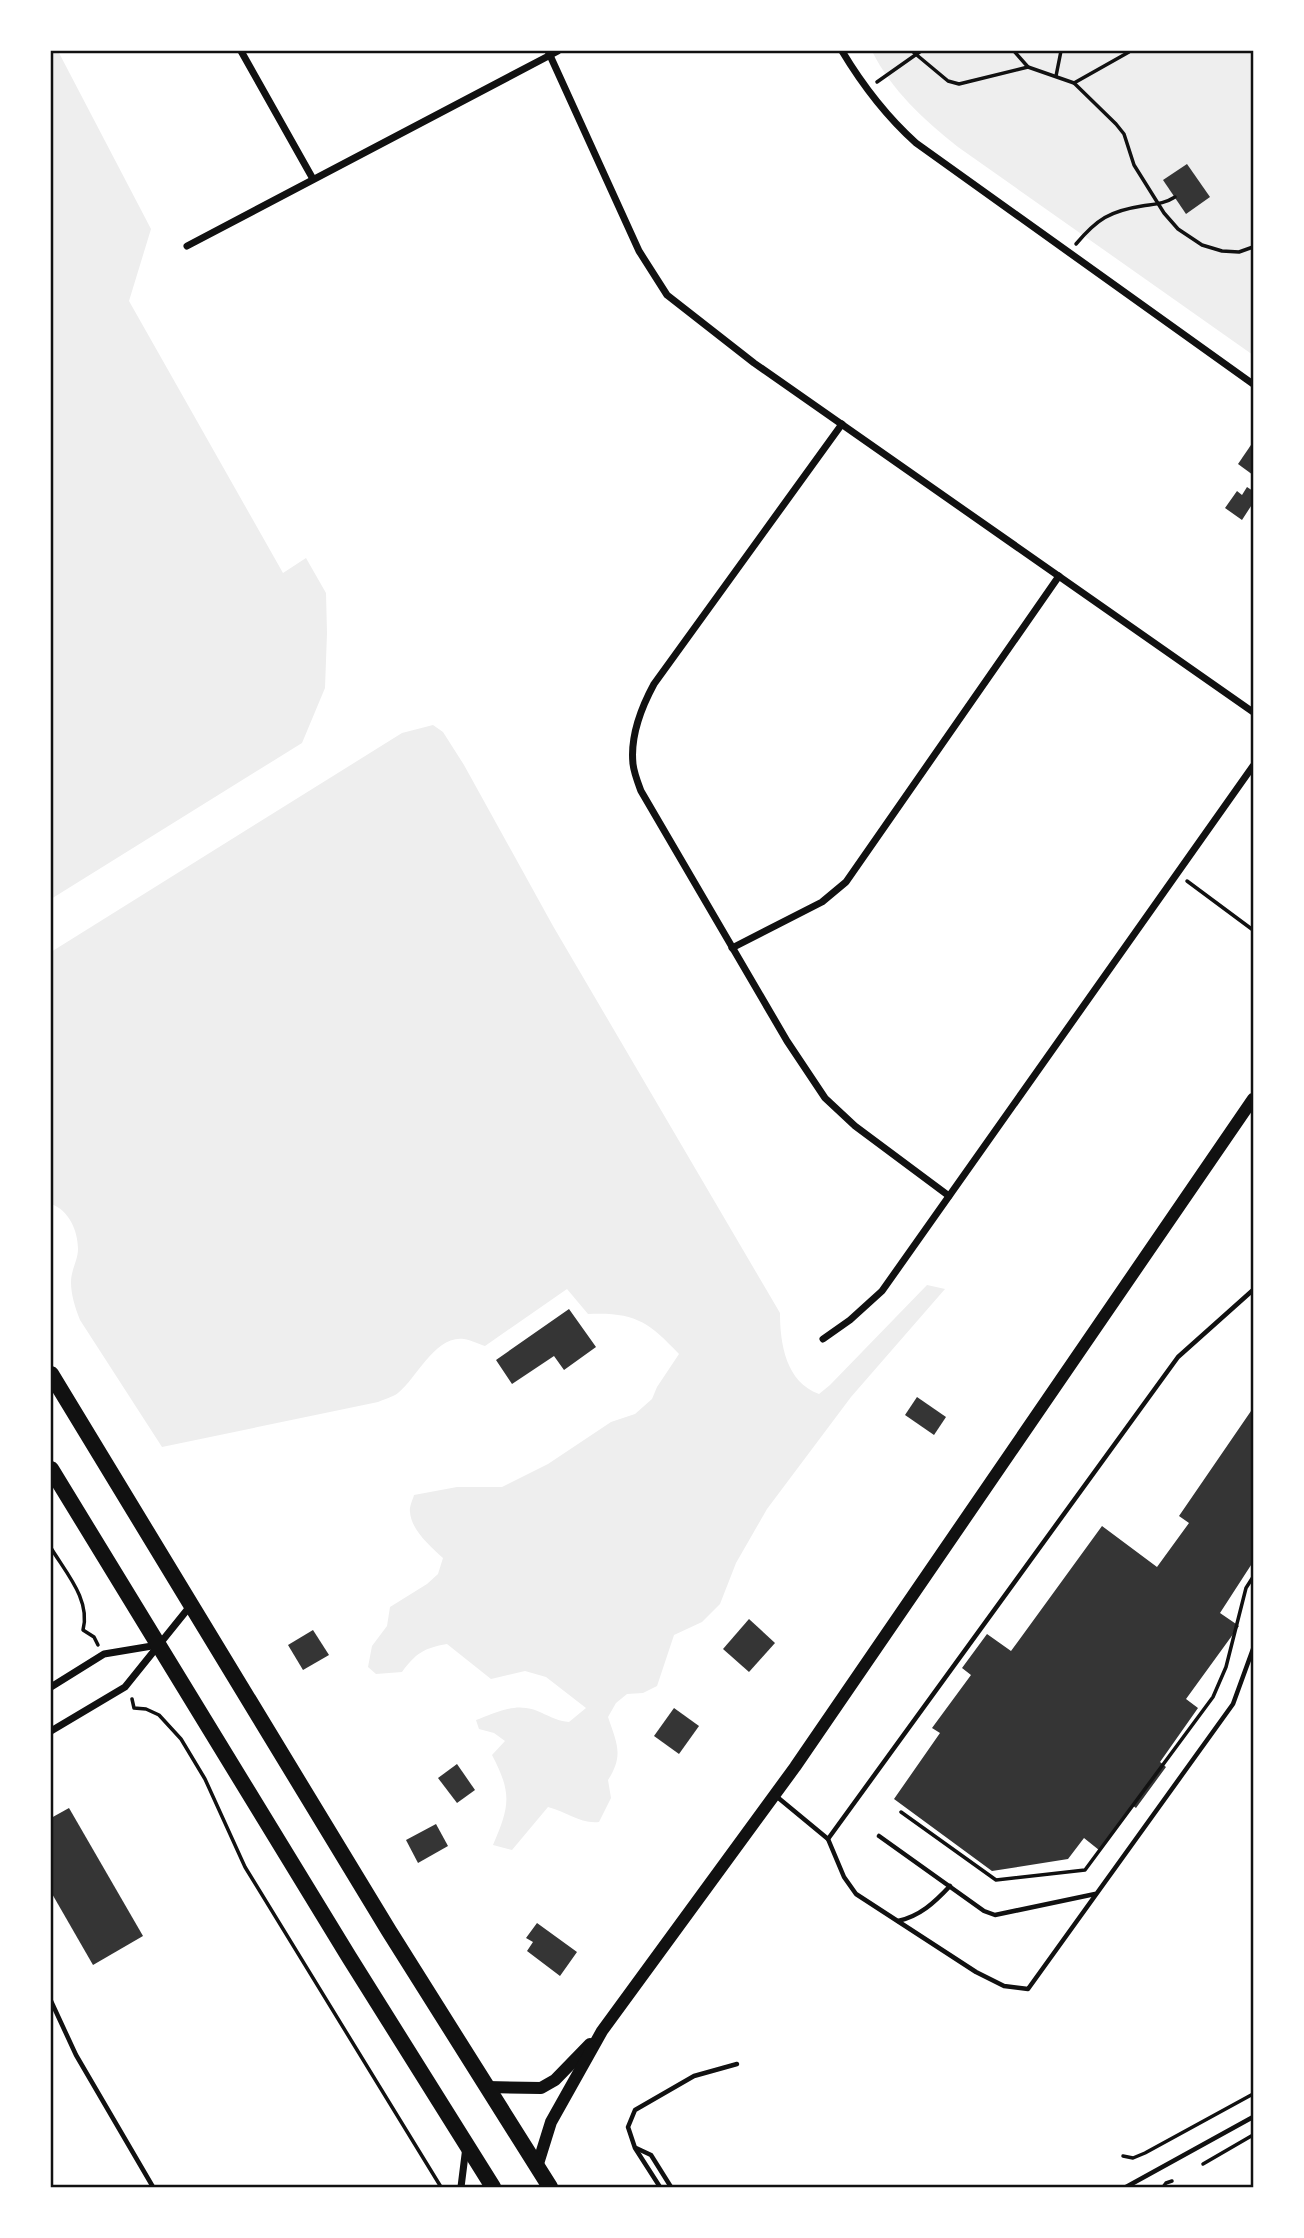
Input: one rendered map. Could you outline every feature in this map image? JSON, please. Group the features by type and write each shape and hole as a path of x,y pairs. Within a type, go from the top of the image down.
{"highway":[{"path":"51,1374 382,1919 550,2187"},
{"path":"51,1469 493,2187"}],"street":[{"path":"241,51 313,179"},
{"path":"842,51 866,90 891,120 916,143 1253,384"},
{"path":"187,246 552,52 639,251 667,295 754,363 1253,712"},
{"path":"842,424 654,684 642,705 635,734 633,765 641,791 787,1041 825,1098 855,1126 949,1196"},
{"path":"732,948 822,902 846,882 1059,576"},
{"path":"823,1339 850,1320 882,1291 1253,766"},
{"path":"537,2167 551,2122 602,2031 775,1795 1253,1099"},
{"path":"51,1731 125,1688 192,1603"},
{"path":"51,1687 104,1654 159,1645"},
{"path":"487,2087 541,2088 555,2080 602,2031"},
{"path":"461,2187 466,2146"}],"lane":[{"path":"828,1839 1178,1357 1253,1290"},
{"path":"775,1795 828,1839 844,1877 856,1894 976,1972 1003,1986 1028,1989 1233,1704 1253,1649"},
{"path":"879,1836 984,1911 995,1915 1096,1894"},
{"path":"898,1921 912,1918 928,1908 950,1886"},
{"path":"51,2001 76,2055 153,2187"},
{"path":"660,2187 635,2148 628,2127 635,2110 694,2076 737,2064"},
{"path":"1126,2187 1253,2117"},
{"path":"635,2148 651,2155 671,2187"}],"path":[{"path":"866,90 914,52 920,51"},
{"path":"1014,51 1028,67 1074,83 1121,129 1130,159 1172,223 1202,245 1230,252 1253,247"},
{"path":"1056,77 1061,51"},
{"path":"914,52 948,81 959,84 1028,67"},
{"path":"1074,83 1129,52"},
{"path":"1069,253 1104,216 1158,204 1175,197"},
{"path":"1177,874 1253,930"},
{"path":"51,1548 84,1603 86,1615 83,1630 94,1637"},
{"path":"901,1812 996,1880 1085,1870 1213,1697 1226,1667 1246,1588 1253,1577"},
{"path":"131,1698 134,1708 150,1710 176,1732 199,1769 245,1867 441,2187"},
{"path":"1123,2156 1133,2158 1145,2153 1253,2094"},
{"path":"1203,2164 1253,2135"},
{"path":"1163,2187 1172,2181"}],"shaded area":[{"path":"51,51 58,51 151,229 129,301 283,573 306,558 326,593 327,633 325,688 302,743 51,899"},
{"path":"872,51 1253,51 1253,355 958,147 933,127 899,92"},
{"path":"433,725 443,732 464,765 553,926 780,1313 781,1337 787,1361 799,1381 819,1394 927,1285 945,1289 851,1397 767,1509 736,1563 720,1604 702,1622 674,1635 657,1686 643,1693 627,1694 616,1703 608,1717 617,1749 616,1763 608,1780 611,1798 599,1822 580,1819 548,1807 512,1850 493,1845 503,1820 506,1790 492,1755 505,1741 494,1733 479,1729 476,1720 520,1707 569,1722 586,1708 546,1677 525,1671 491,1679 447,1644 421,1652 402,1672 376,1674 368,1667 372,1646 387,1626 390,1607 438,1574 443,1558 422,1538 414,1525 410,1512 411,1503 414,1495 457,1487 502,1487 548,1464 611,1422 635,1414 652,1399 679,1354 649,1326 639,1321 617,1315 588,1314 567,1289 485,1346 464,1339 444,1344 435,1350 394,1396 378,1402 162,1447 80,1320 71,1287 78,1242 67,1216 51,1204 51,952 402,733"}],"building":[{"path":"1187,164 1210,197 1186,214 1163,180"},
{"path":"1253,442 1253,475 1238,464"},
{"path":"1247,487 1253,491 1253,503 1242,520 1225,508 1237,491 1242,495"},
{"path":"569,1309 596,1347 564,1370 554,1356 512,1384 496,1360"},
{"path":"917,1397 946,1417 934,1435 905,1415"},
{"path":"1251,1411 1253,1562 1220,1613 1239,1626 1186,1699 1198,1708 1160,1762 1166,1767 1136,1808 1132,1805 1099,1850 1084,1838 1068,1859 992,1871 894,1799 940,1733 932,1728 971,1675 962,1668 987,1634 1011,1651 1102,1526 1157,1567 1189,1523 1179,1516"},
{"path":"749,1619 775,1643 749,1672 723,1649"},
{"path":"313,1630 329,1655 303,1670 288,1645"},
{"path":"674,1708 699,1726 679,1754 654,1736"},
{"path":"457,1764 475,1790 457,1803 438,1778"},
{"path":"69,1808 143,1936 93,1965 51,1892 51,1818"},
{"path":"436,1824 448,1846 418,1863 406,1840"},
{"path":"537,1923 577,1952 560,1976 527,1951 533,1942 526,1938"}]}
